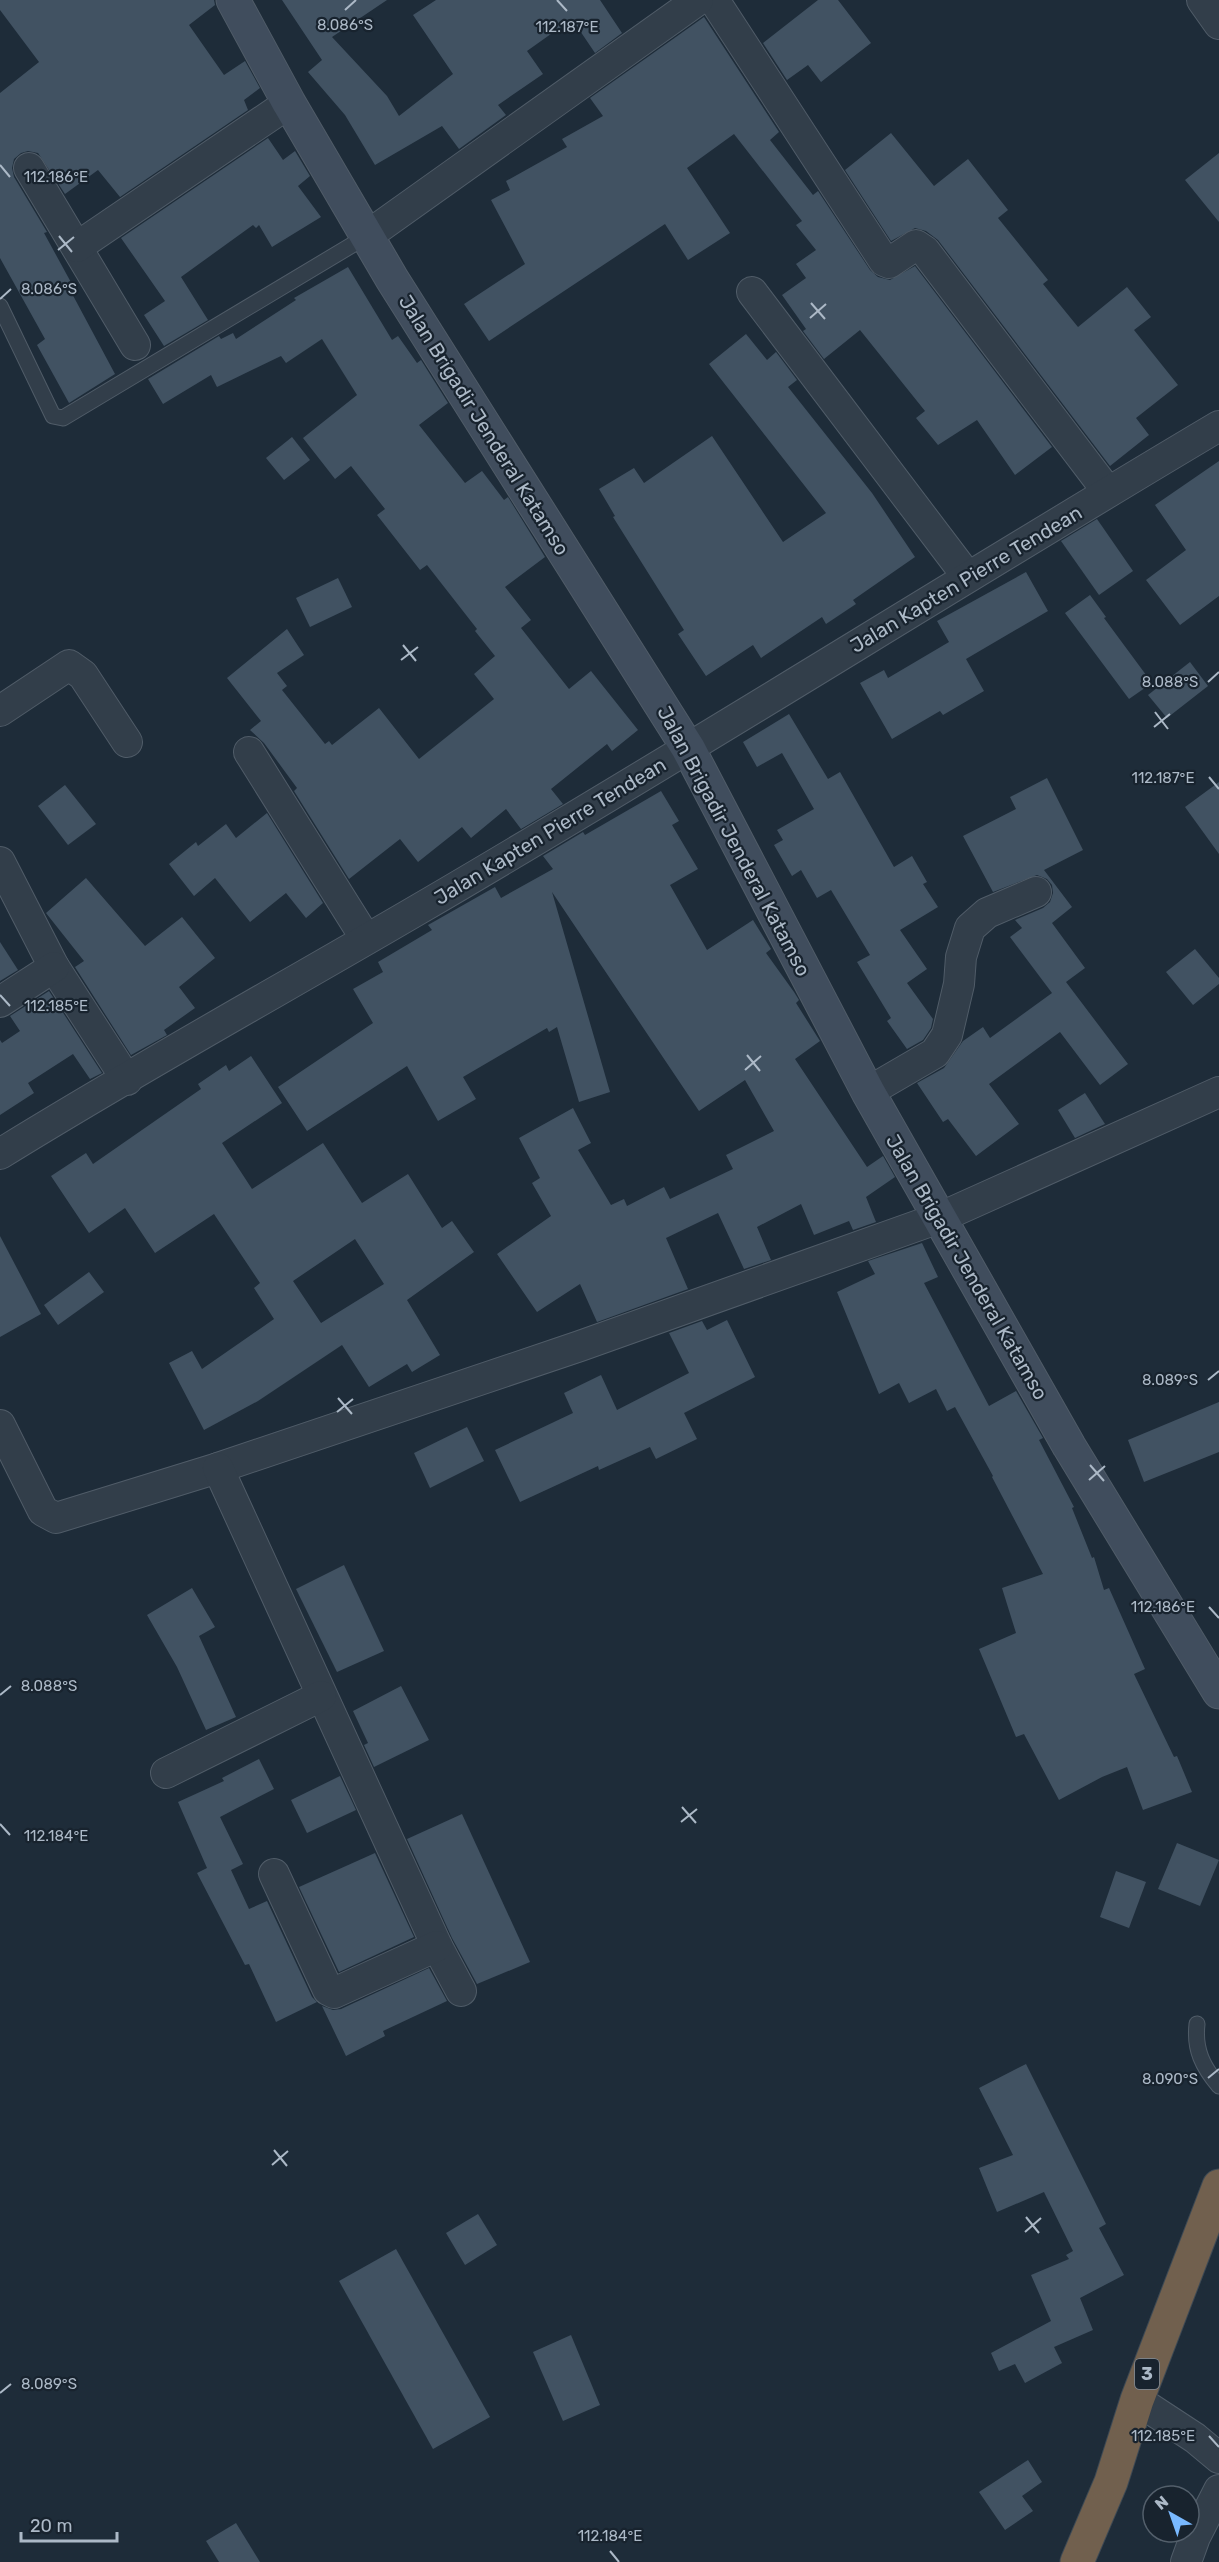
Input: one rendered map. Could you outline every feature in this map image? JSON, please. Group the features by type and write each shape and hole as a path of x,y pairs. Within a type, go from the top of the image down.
{"highway":[{"name":"3","path":"1077,2562 1145,2405 1219,2186"}],"street":[{"name":"Jalan Brigadir Jenderal Katamso","path":"233,0 366,236 688,748 868,1092 1069,1446 1219,1692"},
{"path":"366,236 698,0"},
{"path":"714,0 884,261 889,263 916,245 925,250 1108,492"},
{"path":"1202,0 1219,24"},
{"path":"77,247 289,102"},
{"path":"29,168 135,345"},
{"path":"752,292 967,576"},
{"name":"Jalan Kapten Pierre Tendean","path":"0,1154 779,694 967,576 1219,426"},
{"path":"0,711 69,665 83,675 127,742"},
{"path":"249,752 366,939"},
{"path":"0,862 54,967 127,1080"},
{"path":"868,1092 935,1053 947,1035 959,984 961,957 970,928 987,913 1036,892"},
{"path":"0,1002 54,967"},
{"path":"0,1425 43,1511 56,1518 218,1468 580,1346 939,1218 1219,1092"},
{"path":"218,1468 437,1946 461,1991"},
{"path":"166,1773 321,1696"},
{"path":"274,1874 328,1990 334,1993 437,1946"},
{"path":"1145,2405 1212,2449"},
{"path":"1186,2562 1219,2490"}],"lane":[{"path":"0,306 53,416 63,418 366,236"},
{"path":"1197,2024 1196,2037 1201,2062 1219,2086"}],"building":[{"path":"0,0 214,0 215,5 189,25 224,75 245,61 260,88 244,100 248,110 120,197 98,170 65,194 38,153 28,151 14,159 12,168 14,177 47,232 44,233 73,286 69,288 115,374 69,403 37,345 45,339 0,258 0,93 39,62 0,10"},
{"path":"282,0 387,0 332,37 387,96 399,116 453,74 413,15 436,0 600,0 622,33 595,53 572,19 527,51 543,74 498,105 506,115 459,149 442,126 375,165 345,115 308,72 322,60"},
{"path":"818,0 838,0 871,43 821,82 808,65 787,80 763,43"},
{"path":"704,17 779,132 770,140 813,195 818,191 870,270 878,277 890,280 915,266 1052,447 1015,475 977,420 938,445 916,418 925,411 860,330 824,359 803,331 806,329 782,295 806,278 796,264 816,250 796,225 802,221 734,134 687,168 730,233 688,260 665,224 489,341 464,304 525,264 491,200 510,190 506,181 567,147 562,139 603,116 590,98"},
{"path":"891,133 934,186 968,159 1008,210 998,218 1048,280 1043,284 1078,327 1127,287 1151,317 1134,330 1178,385 1136,418 1149,435 1110,466 938,240 926,231 915,228 891,241 845,170"},
{"path":"268,138 283,160 295,151 310,176 298,186 321,217 272,247 259,225 256,228 253,225 181,277 208,320 164,346 144,315 165,301 121,238"},
{"path":"1219,153 1219,222 1185,180"},
{"path":"348,267 392,340 398,336 417,363 421,360 448,403 419,425 465,483 482,471 504,500 508,497 545,557 505,587 531,620 521,628 569,689 591,671 638,730 612,751 607,744 551,789 563,804 521,829 506,809 471,838 462,827 418,862 400,839 349,879 294,791 297,788 264,743 250,730 261,721 227,678 287,629 304,655 277,673 287,686 282,690 325,744 329,741 332,745 379,708 419,759 494,699 474,674 495,656 427,565 420,570 377,515 385,509 351,466 335,479 303,438 357,395 322,339 286,363 281,356 217,387 211,375 163,404 148,379 219,336 221,339 233,333 236,339 296,300 294,298"},
{"path":"746,334 767,360 776,352 797,380 788,387 872,493 915,557 853,600 856,604 826,624 822,617 761,658 753,645 706,676 678,634 684,630 613,517 615,516 599,489 634,468 644,483 712,436 783,542 826,513 709,364"},
{"path":"292,437 310,460 284,480 266,458"},
{"path":"1219,461 1219,596 1180,625 1146,580 1186,550 1155,505"},
{"path":"1097,519 1133,571 1099,595 1061,541"},
{"path":"1026,572 1048,611 966,659 984,691 943,715 940,711 892,739 860,683 884,670 888,678 949,642 937,621"},
{"path":"338,578 352,607 310,627 296,598"},
{"path":"1090,595 1106,617 1104,618 1152,683 1129,699 1065,613"},
{"path":"1190,662 1208,686 1167,718 1148,695"},
{"path":"789,714 828,779 840,772 894,867 912,856 927,882 923,884 938,907 900,930 927,969 907,983 933,1019 931,1028 923,1040 907,1049 887,1021 891,1018 857,962 870,955 831,890 817,898 801,870 792,876 774,845 783,840 777,830 814,809 782,753 757,767 743,742"},
{"path":"1047,778 1083,850 1044,870 1072,907 1052,923 1085,968 1066,982 1128,1064 1100,1085 1060,1032 989,1084 1019,1124 976,1156 948,1119 943,1122 917,1083 944,1068 963,1041 983,1027 990,1038 1052,993 1010,937 1022,928 1015,920 1043,908 1050,902 1053,893 1052,885 1047,879 1037,875 993,892 963,836 1016,809 1010,797"},
{"path":"1219,782 1219,854 1185,807"},
{"path":"65,785 96,824 68,845 38,806"},
{"path":"661,791 679,821 672,825 698,869 670,885 707,950 753,920 771,949 766,953 799,1000 796,1003 820,1041 795,1059 867,1167 883,1156 895,1177 866,1197 876,1222 853,1230 849,1221 814,1235 801,1204 757,1227 771,1260 744,1269 718,1213 666,1238 688,1289 597,1322 580,1284 537,1312 497,1254 551,1216 532,1183 540,1178 519,1138 573,1108 591,1143 578,1150 611,1205 624,1199 627,1206 664,1187 670,1199 733,1169 726,1155 774,1131 745,1080 699,1111 552,892 610,1092 579,1102 557,1027 549,1032 547,1028 463,1077 476,1099 438,1121 407,1066 307,1131 278,1087 373,1023 353,989 383,972 378,962 432,930 428,925 495,887 501,898 553,869 543,856 583,832 585,835"},
{"path":"267,813 323,903 306,918 286,893 250,922 215,878 194,896 169,864 196,842 198,846 226,824 236,838"},
{"path":"86,878 145,946 182,917 215,958 179,987 195,1008 164,1030 167,1035 131,1055 75,967 84,961 46,913"},
{"path":"0,942 18,970 0,981"},
{"path":"1195,949 1219,978 1219,984 1193,1005 1166,972"},
{"path":"49,991 102,1073 90,1079 73,1054 28,1083 34,1093 0,1115 0,1040 2,1043 20,1031 10,1016"},
{"path":"251,1056 282,1103 222,1143 252,1189 323,1143 362,1203 408,1174 442,1228 452,1221 474,1252 407,1300 440,1355 412,1372 407,1364 369,1387 342,1345 258,1401 204,1430 169,1363 192,1351 202,1369 274,1319 254,1288 260,1283 214,1214 155,1253 125,1208 89,1233 51,1176 86,1153 93,1164 201,1089 198,1084 226,1065 229,1071","holes":["355,1239 384,1284 321,1323 293,1281"]},
{"path":"1085,1093 1105,1124 1075,1138 1058,1110"},
{"path":"0,1236 41,1314 0,1337"},
{"path":"922,1243 938,1277 924,1283 989,1406 1016,1391 1043,1438 1039,1440 1074,1507 1072,1508 1092,1558 1094,1557 1104,1590 1109,1588 1145,1669 1134,1674 1174,1757 1177,1756 1192,1792 1143,1810 1127,1767 1102,1777 1059,1800 1024,1734 1016,1737 979,1649 1016,1633 1002,1588 1043,1574 955,1407 947,1411 936,1389 909,1403 899,1383 879,1394 837,1292 875,1274 868,1261"},
{"path":"89,1272 104,1292 58,1325 44,1305"},
{"path":"727,1320 755,1377 684,1413 697,1439 656,1459 650,1447 599,1470 598,1466 520,1502 495,1450 573,1413 564,1393 601,1375 617,1410 689,1373 669,1333 702,1321 707,1330"},
{"path":"1219,1402 1219,1452 1144,1482 1128,1440"},
{"path":"467,1427 484,1461 430,1488 414,1453"},
{"path":"344,1565 384,1651 337,1672 296,1589"},
{"path":"192,1588 215,1627 199,1636 236,1717 206,1730 177,1667 147,1615"},
{"path":"401,1686 429,1740 374,1767 364,1745 368,1743 353,1711"},
{"path":"259,1759 274,1789 220,1817 243,1864 231,1870 249,1909 267,1901 312,1997 317,2002 276,2022 249,1964 245,1965 197,1873 207,1868 178,1802 224,1781 222,1778"},
{"path":"340,1776 356,1810 307,1833 291,1800"},
{"path":"462,1814 530,1962 477,1984 452,1938 407,1839"},
{"path":"1177,1843 1219,1860 1200,1906 1158,1889"},
{"path":"375,1853 414,1937 339,1972 299,1887"},
{"path":"1116,1871 1146,1882 1129,1928 1100,1917"},
{"path":"429,1968 447,2001 383,2031 385,2036 346,2056 322,2006 333,2010 341,2009"},
{"path":"1026,2064 1106,2224 1099,2228 1124,2275 1080,2298 1093,2330 1054,2347 1062,2363 1025,2383 1015,2364 999,2371 991,2353 1051,2321 1031,2275 1069,2259 1066,2255 1073,2251 1044,2192 997,2212 979,2168 1013,2155 979,2088"},
{"path":"478,2214 497,2245 465,2265 446,2233"},
{"path":"396,2249 490,2417 433,2449 339,2281"},
{"path":"571,2335 600,2405 563,2421 533,2352"},
{"path":"1028,2460 1042,2482 1022,2496 1033,2511 1005,2530 979,2492"},
{"path":"236,2523 260,2562 219,2562 206,2541"}]}
